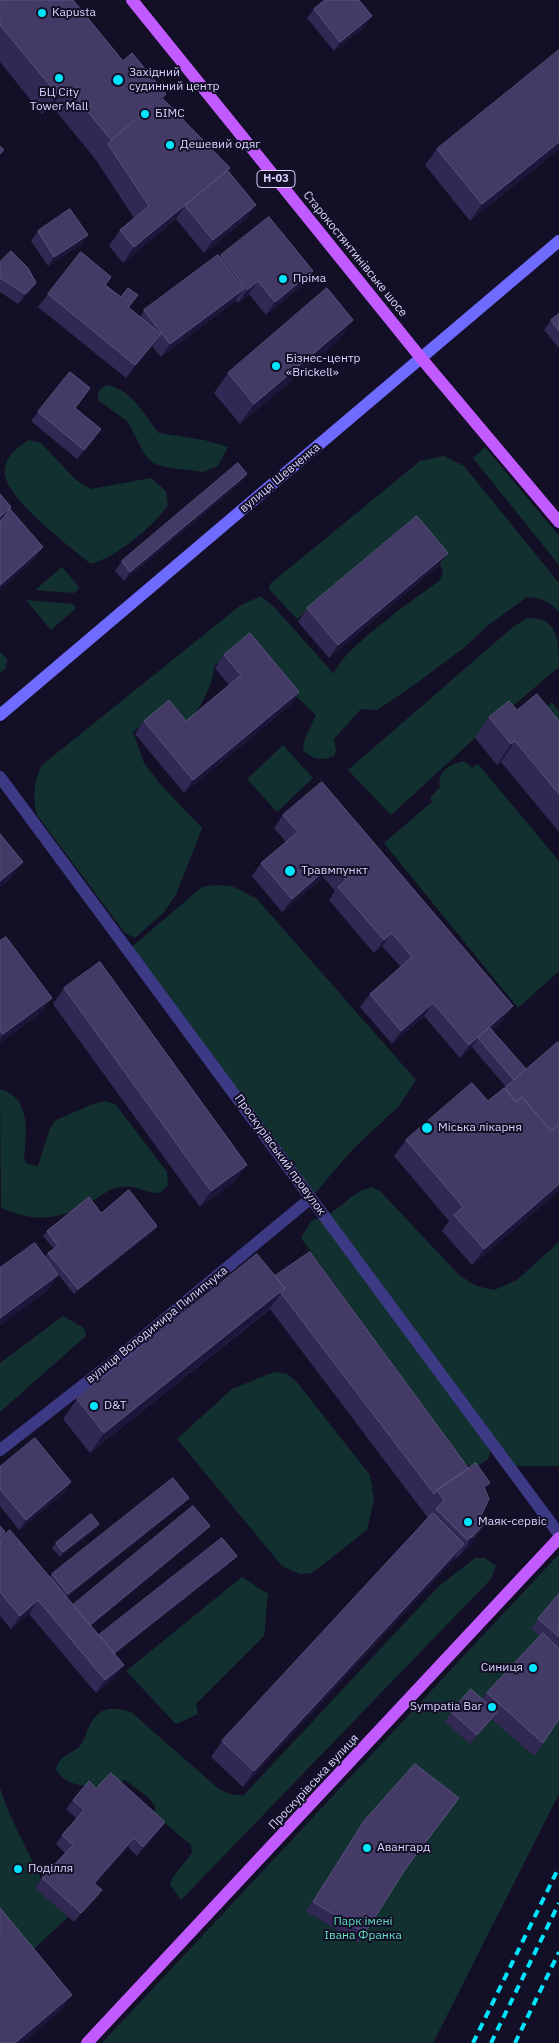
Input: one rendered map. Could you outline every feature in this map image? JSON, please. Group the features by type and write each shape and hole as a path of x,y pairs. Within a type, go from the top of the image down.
{"main road":[{"name":"Старокостянтинівське шосе","path":"132,0 421,358 559,522"},
{"name":"вулиця Шевченка","path":"0,715 559,241"},
{"name":"Проскурівська вулиця","path":"87,2043 559,1538"}],"street":[{"name":"Проскурівський провулок","path":"0,777 559,1534"},
{"name":"вулиця Володимира Пилипчука","path":"0,1450 113,1362 311,1198"}],"green space":[{"path":"109,385 132,398 159,433 204,440 228,447 218,466 203,472 164,467 153,463 145,455 128,422 98,400 101,388"},
{"path":"29,440 41,443 76,480 91,489 151,478 166,491 168,505 153,523 133,540 111,555 91,564 42,523 9,486 5,476 8,459 15,450"},
{"path":"485,447 559,536 559,565 473,458"},
{"path":"444,456 464,466 559,583 559,612 552,605 544,601 527,597 487,626 464,648 407,690 377,710 361,709 334,739 336,751 334,756 325,759 314,758 303,750 304,741 316,715 240,645 214,666 209,689 205,697 185,724 160,711 133,732 144,763 160,784 202,828 176,895 164,912 135,938 125,933 37,815 35,789 42,765 241,605 261,596 274,607 334,674 351,651 365,638 440,580 443,573 440,564 412,523 407,523 297,619 269,589 270,584 420,461"},
{"path":"62,567 80,588 74,593 35,590"},
{"path":"26,600 73,604 76,608 51,630"},
{"path":"528,618 546,622 555,633 559,649 559,667 475,738 391,815 348,770 513,627"},
{"path":"0,652 7,659 6,668 0,673"},
{"path":"552,702 559,711 559,749 533,718"},
{"path":"283,745 313,778 277,812 247,779"},
{"path":"464,761 472,768 478,764 559,861 559,971 518,1008 384,843 432,802 430,798 440,787 439,781 442,773 450,766"},
{"path":"216,885 232,886 257,899 416,1080 399,1106 353,1149 311,1198 128,950 202,887"},
{"path":"0,1089 18,1100 22,1108 26,1128 24,1158 27,1164 38,1166 50,1128 56,1120 93,1104 106,1101 116,1105 167,1172 168,1185 160,1193 124,1186 116,1188 58,1216 25,1216 1,1208"},
{"path":"372,1187 381,1192 459,1275 476,1286 494,1290 517,1280 559,1242 559,1466 509,1466 493,1445 488,1459 475,1468 464,1463 301,1238 312,1220 329,1214 356,1194"},
{"path":"63,1316 84,1328 86,1336 0,1412 0,1363"},
{"path":"274,1372 287,1374 296,1381 370,1475 374,1500 367,1530 312,1573 300,1574 282,1566 177,1439 232,1389"},
{"name":"Парк імені Івана Франка","path":"559,1554 559,1794 433,2043 102,2043"},
{"path":"475,1558 485,1558 496,1566 491,1579 181,1900 170,1884 173,1877 192,1853 191,1845 153,1813 156,1808 149,1798 125,1780 108,1785 87,1786 68,1781 56,1769 60,1760 80,1746 91,1723 99,1713 104,1710 116,1709 131,1712 220,1790 234,1795 244,1795 439,1586"},
{"path":"242,1577 268,1594 264,1636 196,1704 198,1714 176,1724 126,1671"},
{"name":"Поділля","path":"0,1788 9,1813 42,1881 68,1917 20,1962 0,1938"}],"building":[{"name":"БЦ City Tower Mall","path":"0,0 73,0 123,61 132,53 166,94 111,140 67,86 57,94 0,25"},
{"path":"325,0 359,0 372,16 340,42 314,9"},
{"path":"559,50 559,142 482,204 437,149"},
{"path":"163,99 230,168 134,247 120,230 149,206 108,144"},
{"path":"0,146 4,150 0,154"},
{"path":"228,171 256,205 213,240 185,206"},
{"path":"70,209 88,235 54,257 38,231"},
{"path":"269,217 313,271 275,302 258,281 247,290 221,255"},
{"path":"11,251 28,268 36,283 25,294 0,278 0,262"},
{"path":"81,252 111,277 105,285 121,297 128,288 138,295 128,307 161,334 135,365 48,294"},
{"path":"218,255 244,289 170,344 144,310"},
{"name":"Бізнес-центр «Brickell»","path":"327,288 353,320 254,404 228,373"},
{"path":"559,314 559,331 551,320"},
{"path":"70,372 90,388 75,408 101,429 84,450 38,412"},
{"path":"238,463 247,474 130,572 122,561"},
{"path":"0,494 11,507 0,517"},
{"path":"10,509 43,547 0,585 0,521"},
{"path":"417,516 448,553 338,645 307,608"},
{"path":"250,633 299,692 193,780 144,721 169,700 186,721 241,675 224,655"},
{"path":"537,694 559,721 559,794 515,741 511,744 489,717 509,701 517,710"},
{"path":"322,782 513,1006 469,1045 433,1003 401,1031 370,994 412,957 392,933 384,940 338,887 346,880 332,864 292,899 261,863 298,832 283,815"},
{"path":"0,834 23,862 0,881"},
{"path":"6,937 52,998 3,1034 0,1031 0,941"},
{"path":"100,962 247,1165 211,1191 64,988"},
{"path":"490,1028 526,1069 514,1080 478,1038"},
{"path":"558,1042 559,1124 551,1131 522,1097 516,1102 505,1088"},
{"path":"472,1083 488,1101 504,1088 516,1102 522,1097 551,1131 559,1124 559,1184 484,1249 454,1215 463,1207 406,1140"},
{"path":"129,1190 157,1226 78,1289 48,1253 58,1246 47,1231 89,1197 101,1213"},
{"path":"35,1243 58,1275 0,1318 0,1268"},
{"path":"310,1252 469,1469 437,1490 434,1494 281,1293 285,1288 275,1276"},
{"path":"257,1254 285,1288 104,1433 77,1399"},
{"path":"35,1438 71,1482 26,1520 0,1489 0,1467"},
{"path":"476,1463 490,1483 484,1487 489,1499 481,1516 487,1521 467,1540 436,1509 444,1500 437,1490"},
{"path":"173,1478 189,1498 68,1594 52,1574"},
{"path":"193,1506 210,1526 90,1625 73,1605"},
{"path":"433,1513 464,1544 254,1771 222,1741"},
{"path":"91,1514 99,1524 63,1552 56,1543"},
{"path":"0,1526 5,1532 0,1536"},
{"path":"10,1530 124,1665 105,1680 38,1600 20,1616 0,1592 0,1539"},
{"path":"222,1538 237,1556 114,1653 99,1635"},
{"path":"559,1594 559,1637 538,1619"},
{"path":"543,1633 559,1649 559,1719 543,1743 487,1693"},
{"path":"471,1689 497,1712 477,1735 451,1712"},
{"path":"415,1764 459,1798 406,1868 365,1933 313,1902 364,1821"},
{"path":"111,1773 165,1822 143,1847 134,1838 94,1883 102,1890 81,1913 42,1878 73,1845 62,1835 84,1810 73,1800 89,1781 96,1788"},
{"path":"0,1908 72,1995 15,2043 0,2043"}],"railway":[{"path":"473,2043 559,1867"},
{"path":"491,2043 559,1903"},
{"path":"515,2043 559,1952"}],"place":[{"name":"Kapusta","path":"42,13"},
{"name":"БЦ City Tower Mall","path":"59,78"},
{"name":"Західний судинний центр","path":"118,80"},
{"name":"БІМС","path":"145,114"},
{"name":"Дешевий одяг","path":"170,145"},
{"name":"Пріма","path":"283,279"},
{"name":"Бізнес-центр «Brickell»","path":"276,366"},
{"name":"Травмпункт","path":"290,871"},
{"name":"Міська лікарня","path":"427,1128"},
{"name":"D&T","path":"94,1406"},
{"name":"Маяк-сервіс","path":"468,1522"},
{"name":"Синиця","path":"533,1668"},
{"name":"Sympatia Bar","path":"492,1707"},
{"name":"Авангард","path":"367,1848"},
{"name":"Поділля","path":"18,1869"}]}
